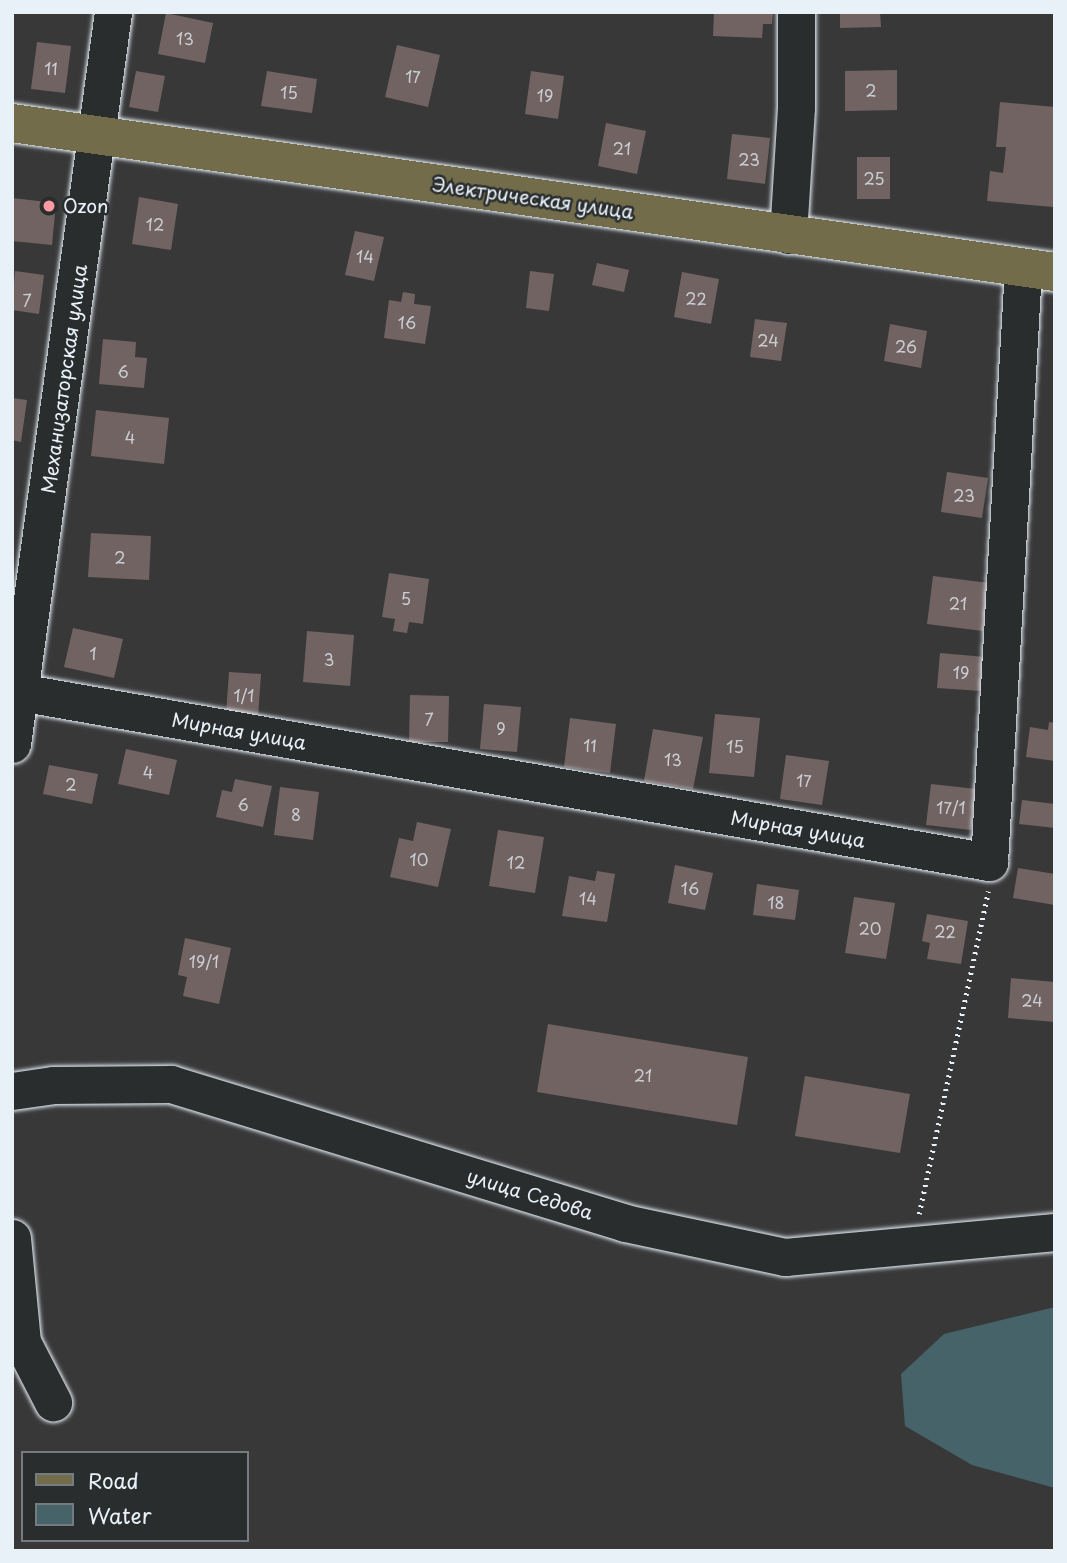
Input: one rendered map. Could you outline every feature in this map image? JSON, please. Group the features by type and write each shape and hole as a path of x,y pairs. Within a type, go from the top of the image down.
{"main road":[{"name":"Электрическая улица","path":"12,123 1039,270"}],"street":[{"name":"Механизаторская улица","path":"12,744 99,135 113,12"},
{"path":"788,235 796,12"},
{"path":"989,862 1039,270"},
{"name":"Мирная улица","path":"19,692 989,862"},
{"name":"улица Седова","path":"14,1084 171,1084 625,1223 785,1257 1055,1232"},
{"path":"12,1238 17,1248 22,1342 53,1402"}],"path":[{"path":"911,1245 988,910 989,862"}],"water":[{"path":"1055,1307 1055,1488 972,1465 905,1426 901,1374 944,1334"}],"building":[{"path":"714,12 773,12 772,24 763,24 762,38 713,36"},
{"path":"840,12 880,12 881,27 840,28"},
{"path":"166,13 213,23 205,63 158,54"},
{"path":"37,42 71,46 65,93 31,89"},
{"path":"397,45 440,55 428,107 385,97"},
{"path":"897,70 897,110 845,111 845,71"},
{"path":"136,71 165,76 158,112 129,107"},
{"path":"267,71 317,79 312,113 261,106"},
{"path":"531,71 564,76 558,119 525,114"},
{"path":"1000,102 1055,107 1053,207 987,201 990,171 1003,173 1006,147 996,147"},
{"path":"606,123 646,131 637,174 598,166"},
{"path":"732,134 770,138 765,184 727,179"},
{"path":"857,157 890,157 890,199 857,199"},
{"path":"139,197 178,204 171,250 132,244"},
{"path":"12,198 56,203 52,245 12,241"},
{"path":"355,231 384,237 374,281 345,275"},
{"path":"597,263 629,270 624,292 592,285"},
{"path":"15,271 44,275 39,314 12,310"},
{"path":"530,271 554,274 549,311 526,308"},
{"path":"682,272 719,279 711,324 674,317"},
{"path":"403,292 415,294 414,304 431,306 425,344 384,338 389,300 401,302"},
{"path":"755,319 787,323 781,361 750,357"},
{"path":"890,324 927,331 921,368 884,361"},
{"path":"103,339 136,342 135,357 147,358 144,388 99,384"},
{"path":"12,398 27,400 21,442 12,440"},
{"path":"96,410 169,418 164,464 91,456"},
{"path":"947,472 988,478 982,518 941,512"},
{"path":"91,533 151,536 149,580 88,577"},
{"path":"389,573 429,579 423,624 409,622 407,633 393,631 395,619 382,617"},
{"path":"933,576 989,583 983,631 927,624"},
{"path":"73,628 123,639 114,678 64,667"},
{"path":"307,631 354,635 350,686 303,682"},
{"path":"940,653 985,657 982,691 937,688"},
{"path":"229,672 261,674 258,717 226,715"},
{"path":"410,695 449,696 448,742 409,742"},
{"path":"484,704 521,707 517,752 480,749"},
{"path":"715,714 760,718 754,777 709,773"},
{"path":"570,718 616,724 610,773 564,767"},
{"path":"1049,722 1055,723 1055,761 1026,757 1030,727 1048,730"},
{"path":"653,729 703,737 693,789 644,781"},
{"path":"126,749 177,760 169,795 118,784"},
{"path":"786,755 829,761 822,805 780,799"},
{"path":"49,765 98,774 92,804 43,794"},
{"path":"235,779 272,786 263,827 216,817 222,790 232,792"},
{"path":"931,784 976,789 971,830 926,825"},
{"path":"280,787 319,792 313,840 274,835"},
{"path":"1022,800 1055,804 1055,828 1019,824"},
{"path":"417,822 451,829 438,887 390,877 399,838 413,841"},
{"path":"498,830 544,837 535,893 489,886"},
{"path":"675,865 713,873 705,910 668,903"},
{"path":"1018,868 1055,874 1055,905 1013,898"},
{"path":"597,871 615,874 607,922 562,916 569,876 595,881"},
{"path":"757,884 799,890 795,920 753,915"},
{"path":"854,897 895,903 886,959 845,953"},
{"path":"927,914 968,921 961,964 927,959 930,943 922,941"},
{"path":"185,938 231,948 219,1004 183,996 187,977 178,975"},
{"path":"1011,978 1055,982 1055,1022 1008,1018"},
{"path":"548,1024 748,1057 737,1125 537,1092"},
{"path":"805,1076 910,1094 900,1153 795,1136"}],"place":[{"name":"Ozon","path":"49,206"}]}
